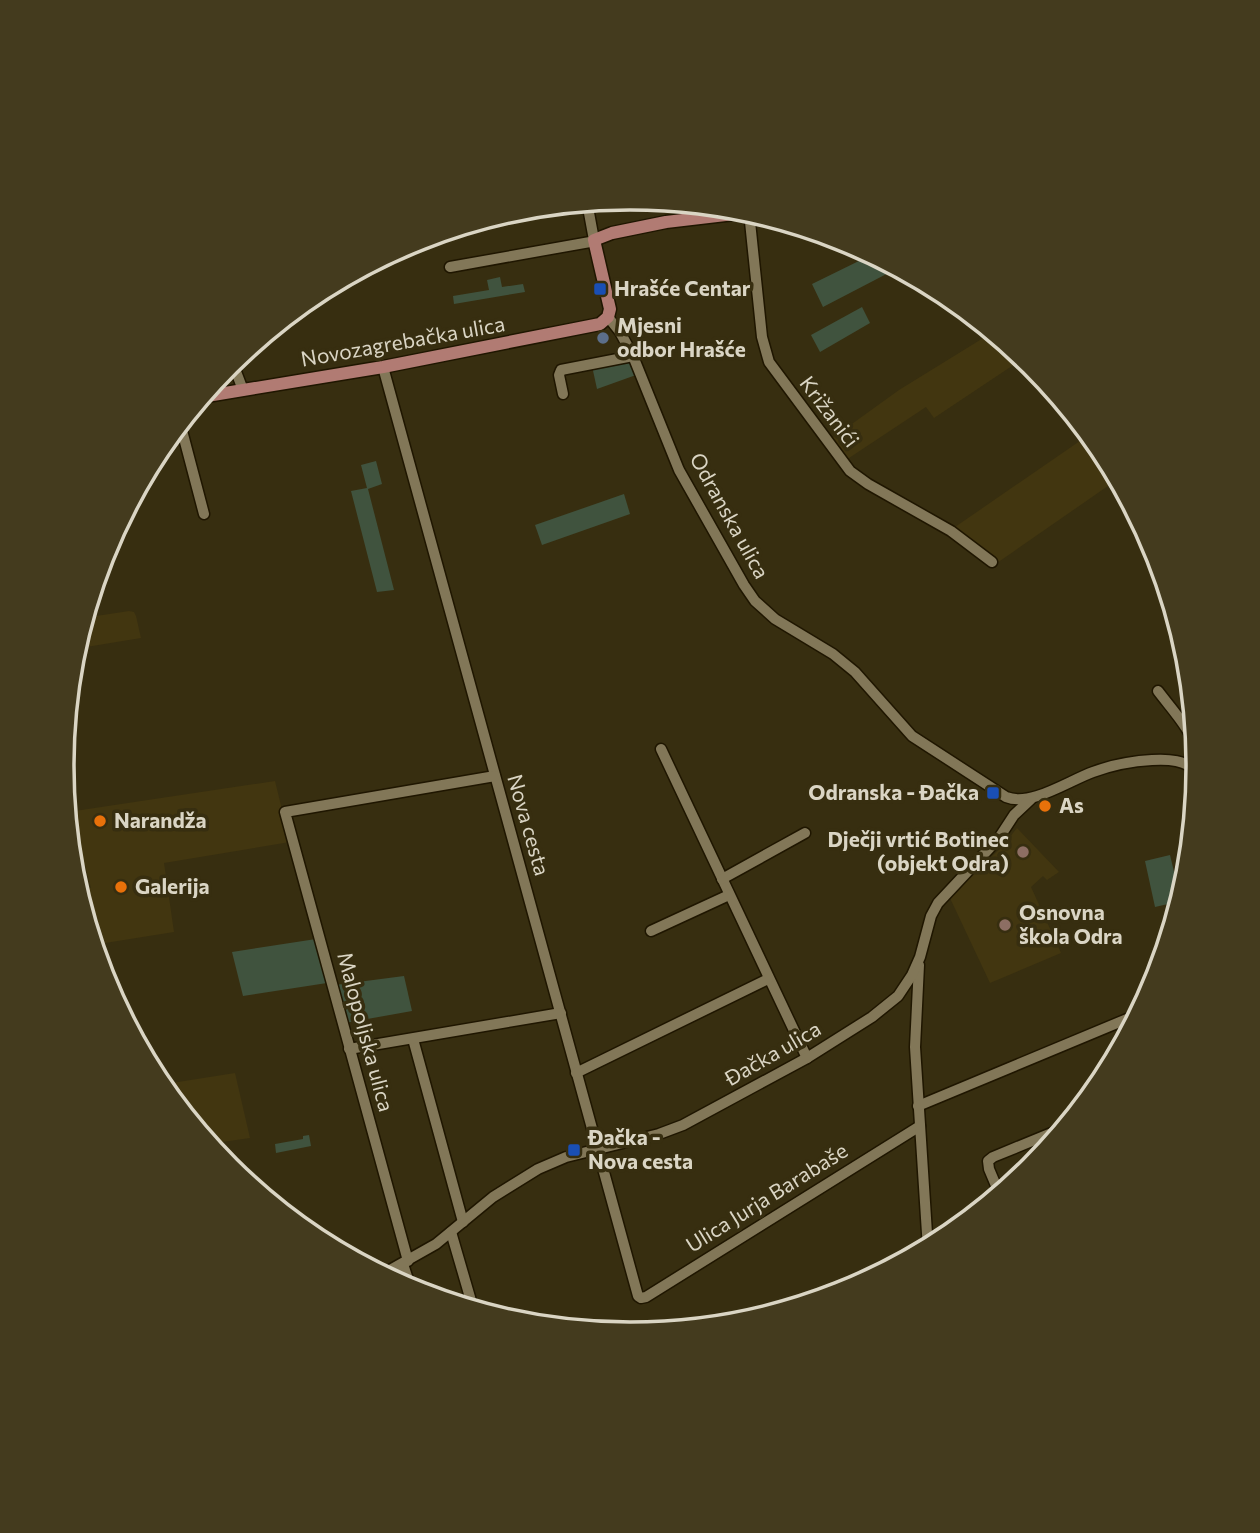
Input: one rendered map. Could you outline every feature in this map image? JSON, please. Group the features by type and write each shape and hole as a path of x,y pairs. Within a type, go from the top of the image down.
{"main road":[{"path":"608,317 610,309 594,240 603,235 709,216"},
{"name":"Novozagrebačka ulica","path":"217,394 383,367 596,325 608,317"}],"street":[{"path":"450,267 582,245 594,240 589,212"},
{"name":"Križanići","path":"745,222 763,348 773,369 850,471 951,531 992,562"},
{"name":"Odranska ulica","path":"608,317 633,356 679,470 738,576 755,601 783,625 833,654 849,667 912,736 1006,797 1015,799 1031,799 1093,772 1120,764 1171,760 1186,762"},
{"path":"563,394 559,375 561,370 633,356"},
{"name":"Nova cesta","path":"383,367 637,1293"},
{"path":"236,373 243,390"},
{"path":"183,435 204,514"},
{"name":"Odranska ulica","path":"1158,691 1185,726"},
{"path":"661,748 807,1058"},
{"name":"Malopoljska ulica","path":"406,1262 285,812 495,776"},
{"path":"1006,797 1014,815"},
{"name":"Đačka ulica","path":"392,1269 451,1232 493,1197 527,1175 556,1160 659,1134 683,1125 807,1058 873,1017 901,992 912,975 920,957 928,924 938,903 999,838 1014,815 1031,799"},
{"path":"722,879 805,833"},
{"path":"652,931 729,895"},
{"path":"920,957 915,1047 928,1236"},
{"path":"576,1073 768,979"},
{"path":"901,992 912,991 917,996"},
{"path":"349,1049 561,1013"},
{"path":"918,1107 1124,1022"},
{"path":"413,1039 463,1222"},
{"name":"Ulica Jurja Barabaše","path":"637,1293 640,1298 646,1297 920,1126"},
{"path":"996,1186 988,1161 1046,1135"},
{"path":"451,1232 471,1299"},
{"path":"406,1262 409,1277"}],"shaded area":[{"path":"984,337 1015,364 934,418 926,407 846,460 831,439 899,390"},
{"path":"1081,440 1110,485 997,563 955,527"},
{"path":"134,612 141,638 86,647 94,616"},
{"path":"275,781 290,842 164,863 174,932 105,943 81,860 76,811"},
{"name":"Osnovna škola Odra","path":"1017,828 1059,872 1047,880 1043,876 1031,887 1061,953 990,983 949,896 1001,848"},
{"path":"235,1073 250,1138 220,1142 172,1083"}],"green space":[{"path":"861,260 887,273 823,307 812,284"},
{"path":"500,277 502,287 523,284 525,292 454,304 453,296 489,290 487,280"},
{"path":"862,307 870,323 820,352 811,335"},
{"path":"628,360 636,375 597,389 592,366"},
{"path":"376,461 382,484 368,489 394,590 377,592 351,491 367,488 361,465"},
{"path":"624,494 630,514 542,545 535,525"},
{"path":"1170,855 1175,878 1170,904 1155,907 1145,861"},
{"path":"316,939 327,983 243,996 232,952"},
{"path":"404,976 412,1011 345,1023 335,985"},
{"path":"309,1135 311,1146 276,1153 275,1144 303,1139 303,1136"}],"place":[{"name":"Hrašće Centar","path":"600,289"},
{"name":"Mjesni odbor Hrašće","path":"603,338"},
{"name":"Odranska - Đačka","path":"993,793"},
{"name":"As","path":"1045,806"},
{"name":"Narandža","path":"100,821"},
{"name":"Dječji vrtić Botinec (objekt Odra)","path":"1023,852"},
{"name":"Galerija","path":"121,887"},
{"name":"Osnovna škola Odra","path":"1005,925"},
{"name":"Đačka - Nova cesta","path":"574,1150"}]}
